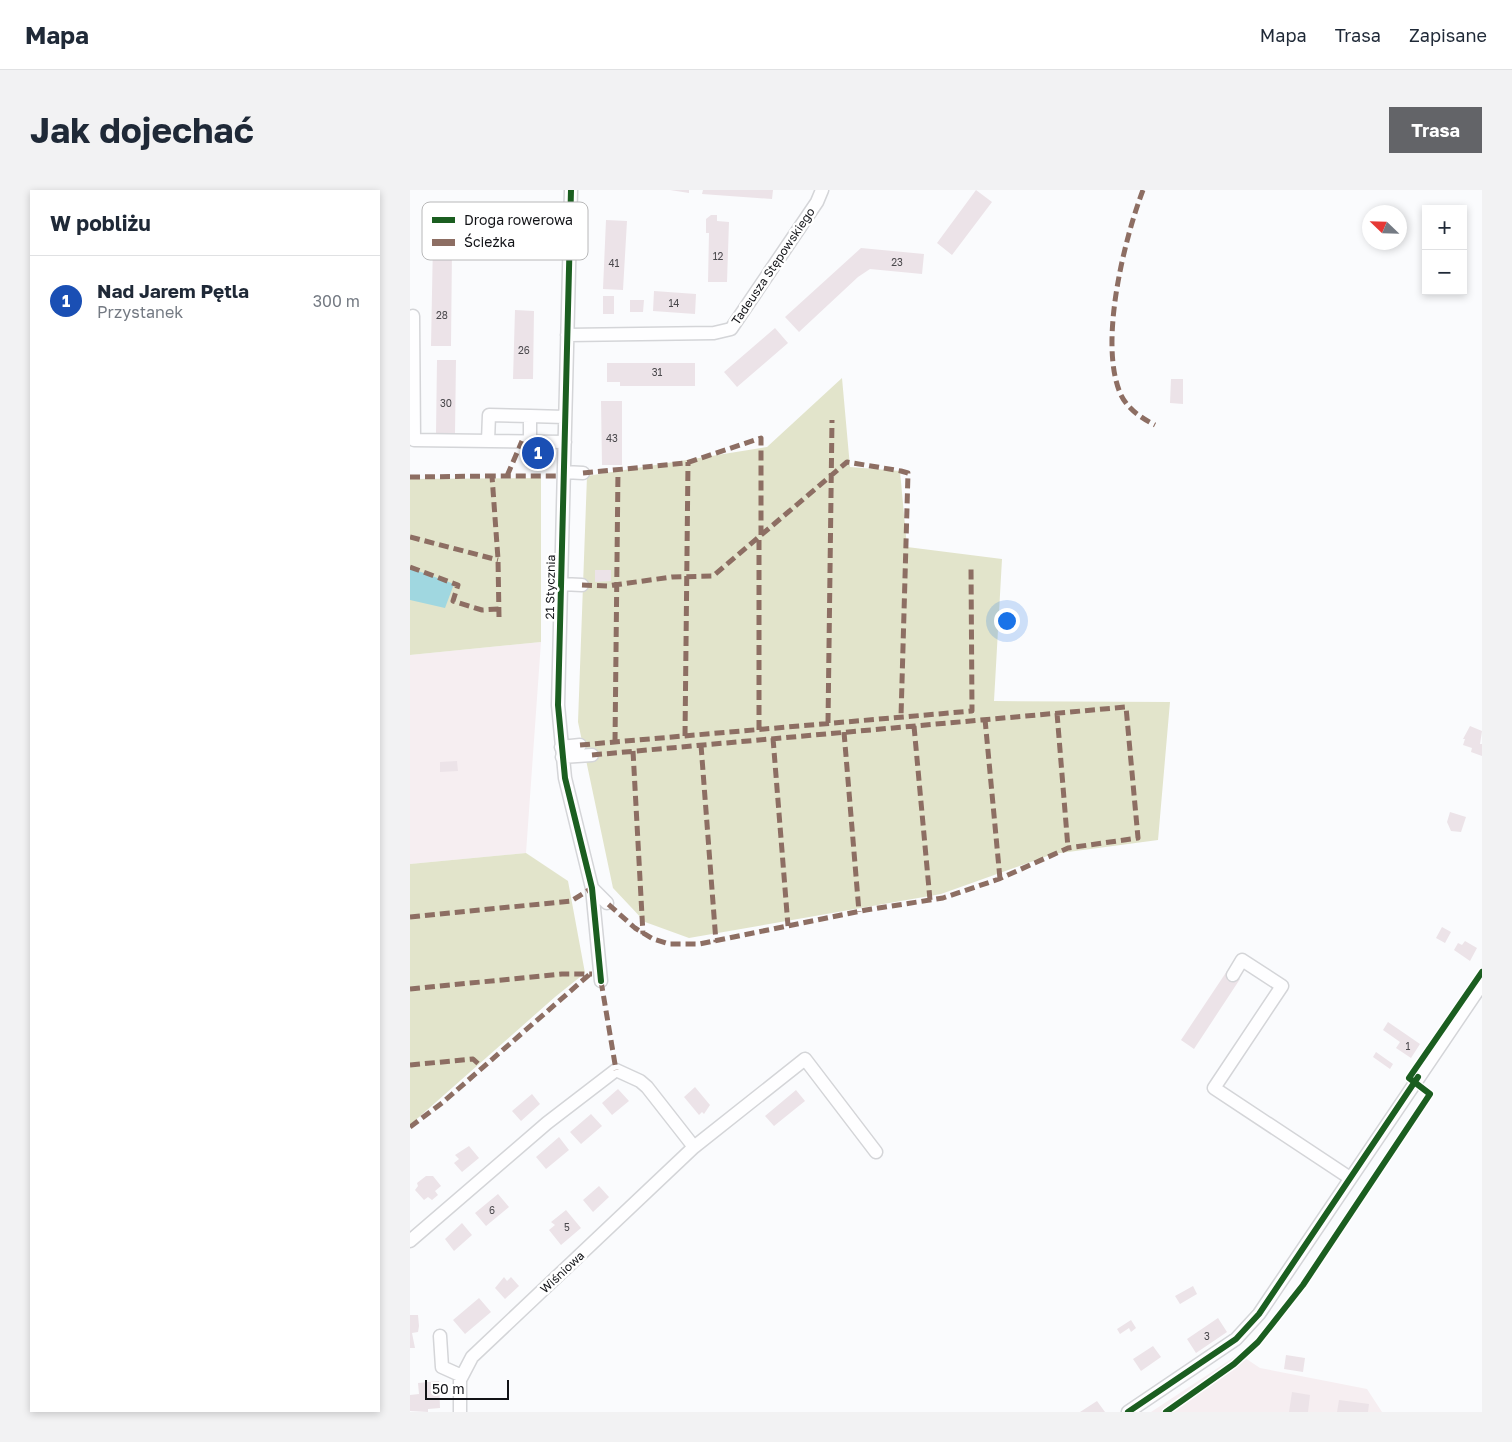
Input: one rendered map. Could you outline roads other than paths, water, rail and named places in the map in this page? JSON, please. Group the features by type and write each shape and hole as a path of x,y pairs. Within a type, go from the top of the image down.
{"street":[{"name":"Tadeusza Stępowskiego","path":"567,336 714,333 731,329 817,202 822,190"},
{"name":"21 Stycznia","path":"569,260 558,705 565,778 592,888 601,980"},
{"path":"414,316 412,400 414,440 565,442"},
{"path":"488,441 489,415 565,417"},
{"path":"530,416 530,441"},
{"path":"564,472 583,473"},
{"path":"561,584 582,585"},
{"path":"562,752 580,745"},
{"path":"562,752 592,755"},
{"path":"592,888 607,903"},
{"path":"1233,975 1242,960 1282,986 1214,1088 1350,1178"},
{"path":"1128,1412 1236,1339 1260,1314 1482,984"},
{"name":"Wiśniowa","path":"460,1412 458,1391 462,1376 472,1357 694,1147 805,1059 876,1152"},
{"path":"410,1241 547,1123 616,1070 640,1081 647,1087 694,1147"},
{"path":"440,1336 442,1367 462,1376"}],"water":[{"path":"410,568 454,584 445,608 410,600"}],"place":[{"name":"Nad Jarem Pętla","path":"538,453"}]}
